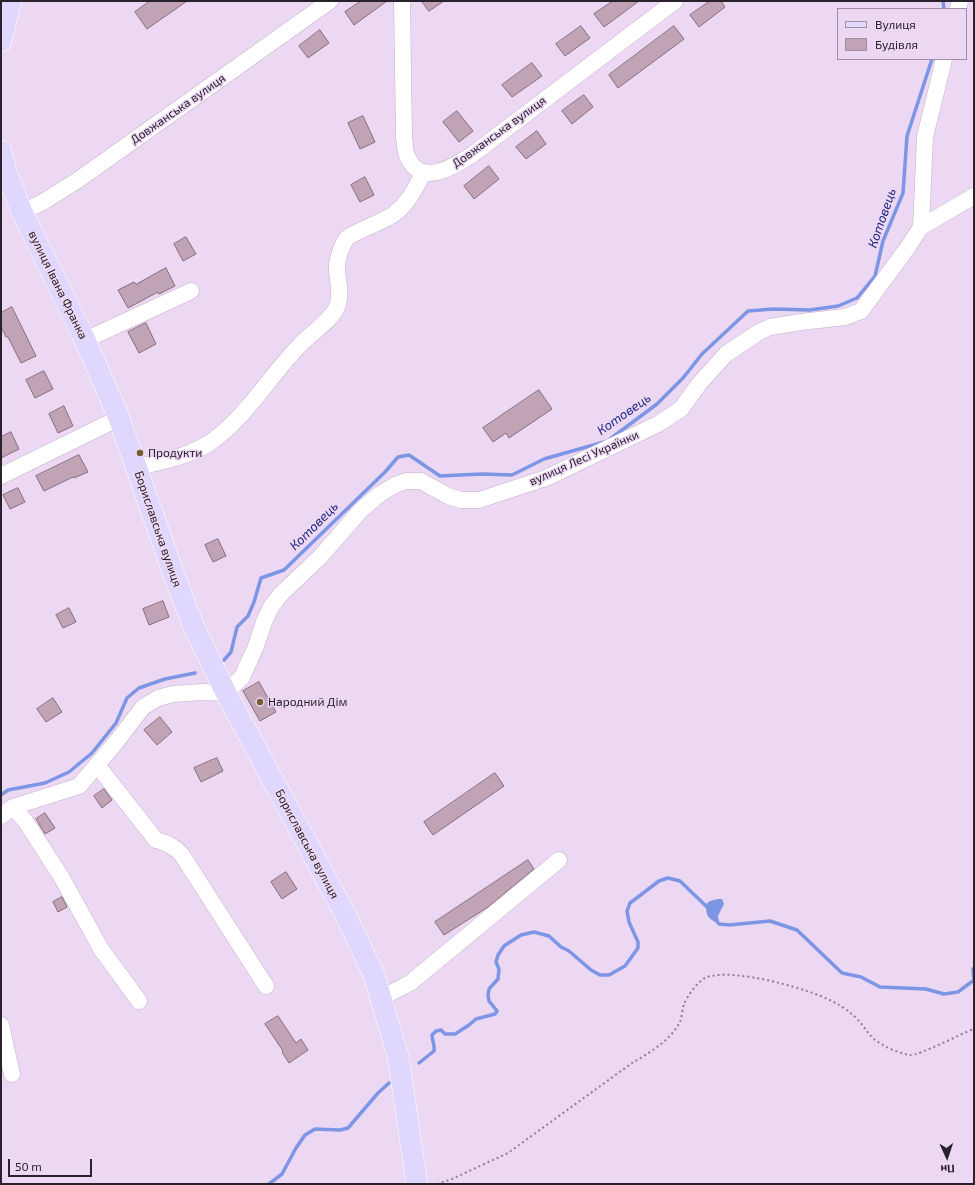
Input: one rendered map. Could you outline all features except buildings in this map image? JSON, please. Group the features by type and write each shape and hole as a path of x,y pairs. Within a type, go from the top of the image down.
{"main road":[{"path":"1,41 11,1"},
{"name":"вулиця Івана Франка","path":"1,151 3,173 85,340 119,418"},
{"name":"Бориславська вулиця","path":"119,418 193,625 226,693 346,916 374,976 398,1056 417,1184"}],"street":[{"name":"Довжанська вулиця","path":"22,212 43,202 78,180 330,1"},
{"path":"137,467 157,463 192,452 210,442 227,429 251,405 300,346 325,323 337,307 340,285 337,266 339,256 347,238 394,214 407,203 424,172 414,167 407,155 404,138 402,1"},
{"name":"Довжанська вулиця","path":"424,172 436,172 452,167 473,154 675,1"},
{"name":"вулиця Лесі Українки","path":"921,227 926,137 944,60"},
{"name":"вулиця Лесі Українки","path":"226,693 242,677 271,607 281,594 320,557 362,509 395,484 406,481 421,480 448,496 460,500 479,500 546,478 651,428 681,408 699,384 726,354 759,332 770,327 845,317 861,311 921,227 974,196"},
{"path":"85,340 190,291"},
{"path":"1,476 119,418"},
{"path":"7,812 36,800 79,786 143,707 158,698 203,692 226,693"},
{"path":"97,765 156,840 168,843 177,849 182,855 266,986"},
{"path":"7,812 26,822 62,878 101,949 139,1001"},
{"path":"381,998 410,983 559,860"},
{"path":"1,1025 12,1074"}],"path":[{"path":"437,1184 452,1179 508,1153 632,1063 652,1051 669,1037 680,1022 685,1003 693,989 704,978 724,975 760,978 814,992 840,1005 859,1021 873,1038 892,1050 911,1055 934,1047 974,1028"}],"water":[{"path":"722,899 724,904 718,916 719,924 708,917 706,908 706,904 710,901"}],"waterway":[{"name":"Котовець","path":"943,1 944,8"},
{"name":"Котовець","path":"610,439 657,404 683,378 702,354 748,311 773,309 810,310 838,306 857,298 875,276 883,241 903,193 907,136 932,60"},
{"name":"Котовець","path":"224,660 231,652 237,627 248,616 261,578 284,570 385,472 398,457 409,455 440,476 481,474 512,475 544,459 604,442"},
{"name":"Котовець","path":"1,795 8,790 45,783 69,772 92,753 116,723 127,698 139,688 165,679 195,673"},
{"path":"419,1063 434,1051 432,1035 436,1031 441,1030 445,1034 455,1034 476,1019 495,1014 497,1011 489,1001 488,995 489,989 498,979 499,969 496,962 498,955 504,946 521,935 534,932 549,936 591,970 600,975 609,975 625,966 638,948 638,942 629,922 627,911 630,903 659,881 668,878 680,881 707,907"},
{"path":"716,920 719,924 729,925 770,921 797,930 842,973 861,977 880,987 926,989 944,994 958,992 974,980 974,968"},
{"path":"269,1184 282,1174 305,1135 315,1129 340,1130 348,1128 378,1093 389,1083"}],"place":[{"name":"Продукти","path":"140,453"},
{"name":"Народний Дім","path":"260,702"}]}
